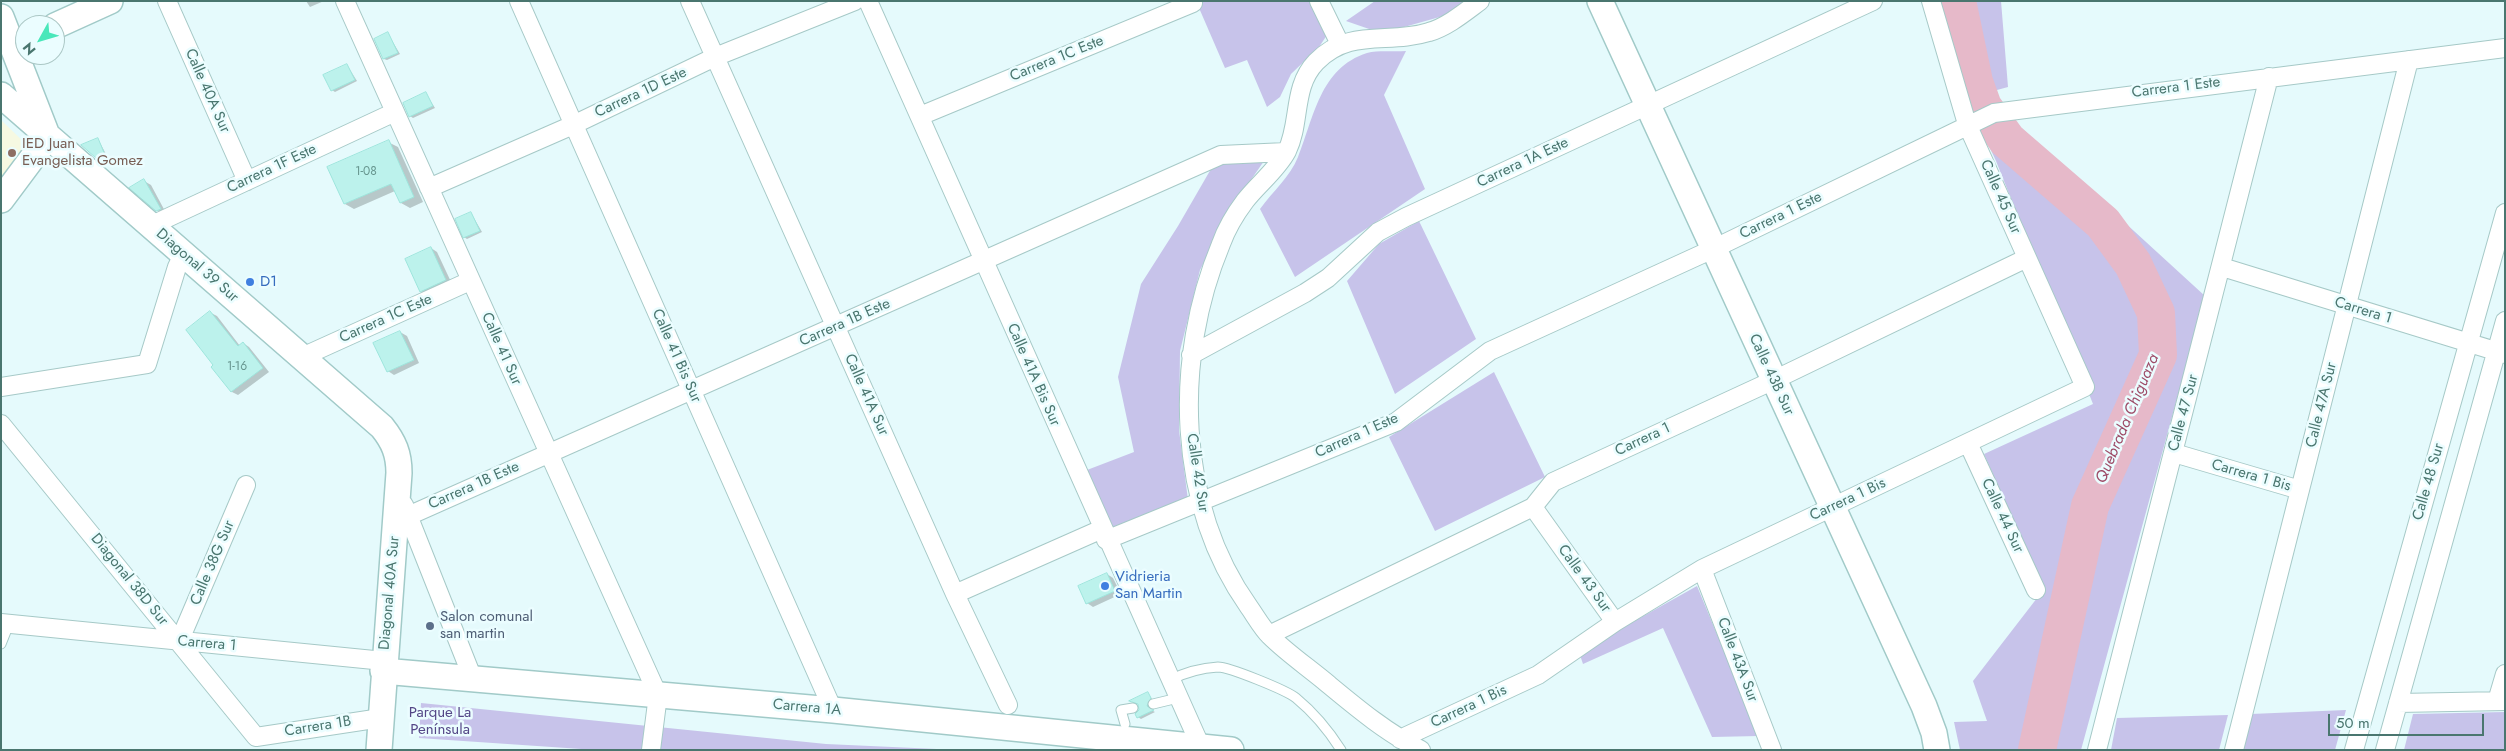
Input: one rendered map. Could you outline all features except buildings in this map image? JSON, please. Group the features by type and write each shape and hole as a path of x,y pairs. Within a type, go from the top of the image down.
{"street":[{"path":"65,21 110,1"},
{"name":"Calle 40A Sur","path":"167,1 247,181"},
{"name":"Calle 41 Sur","path":"345,1 658,695"},
{"name":"Calle 41 Bis Sur","path":"518,1 833,710"},
{"name":"Calle 41A Sur","path":"690,1 955,594 1008,706"},
{"name":"Carrera 1D Este","path":"429,188 573,125 715,58 855,1"},
{"name":"Calle 41A Bis Sur","path":"868,1 1178,698 1215,749"},
{"path":"1319,1 1340,44 1361,38 1393,38 1430,32 1480,1"},
{"name":"Calle 43B Sur","path":"1600,1 1924,706 1934,733 1937,750"},
{"name":"Carrera 1A Este","path":"1191,355 1328,278 1378,232 1406,217 1873,1"},
{"name":"Calle 45 Sur","path":"1932,1 1980,118 2027,258 2085,387"},
{"name":"Carrera 1C Este","path":"920,116 1193,3"},
{"path":"1,17 15,36"},
{"name":"Calle 42 Sur","path":"1340,44 1316,62 1304,80 1299,94 1295,129 1286,152 1244,202 1221,242 1206,286 1191,355 1190,436 1199,503 1211,539 1232,582 1269,635 1337,692 1400,739 1421,750"},
{"name":"Carrera 1 Este","path":"955,594 1104,535 1199,503 1396,422 1490,351 1714,249 1980,118 2269,77 2505,48"},
{"name":"Calle 47A Sur","path":"2234,750 2409,60"},
{"path":"1,200 48,137 26,65"},
{"name":"Calle 47 Sur","path":"2097,750 2222,267 2269,77"},
{"name":"Diagonal 39 Sur","path":"1,95 382,427 392,438"},
{"name":"Carrera 1F Este","path":"150,226 395,112"},
{"name":"Carrera 1B Este","path":"408,516 1221,155 1286,152"},
{"name":"Calle 48 Sur","path":"2354,750 2505,213"},
{"path":"1,387 147,364 177,267 183,254"},
{"name":"Carrera 1","path":"1269,635 1533,508 1553,482 1774,380 2027,258"},
{"name":"Carrera 1","path":"2222,267 2500,353"},
{"name":"Carrera 1C Este","path":"302,357 470,281"},
{"name":"Calle 48 Sur","path":"2385,750 2500,353 2505,321"},
{"name":"Carrera 1 Bis","path":"1616,622 1702,569 2085,387"},
{"name":"Diagonal 38D Sur","path":"1,424 179,642 253,743"},
{"name":"Diagonal 40A Sur","path":"379,750 383,666 398,489 399,459 392,438"},
{"name":"Calle 44 Sur","path":"1968,443 2036,590"},
{"name":"Carrera 1 Bis","path":"2174,453 2300,490"},
{"name":"Calle 38G Sur","path":"179,642 246,485"},
{"path":"398,489 473,679"},
{"name":"Calle 43 Sur","path":"1533,508 1616,622 1538,675"},
{"name":"Calle 43A Sur","path":"1702,569 1772,750"},
{"name":"Carrera 1","path":"5,624 383,666"},
{"name":"Carrera 1A","path":"383,666 473,679 833,710 1215,749"},
{"path":"2398,703 2501,701 2505,674"},
{"name":"Carrera 1 Bis","path":"1400,739 1538,675"},
{"path":"652,750 658,695"},
{"name":"Carrera 1B","path":"253,743 381,718"}],"lane":[{"path":"1,644 5,624"},
{"path":"1170,680 1184,673 1219,667 1252,678 1295,697 1316,718 1341,750"},
{"path":"1153,704 1178,698"},
{"path":"1124,724 1121,710 1133,708"}],"shaded area":[{"name":"IED Juan Evangelista Gomez","path":"1,120 26,144 19,163 1,183"}],"green space":[{"path":"1196,1 1312,1 1329,32 1319,47 1291,74 1280,97 1267,107 1247,60 1225,68"},
{"path":"1375,1 1473,1 1461,11 1397,29 1372,30 1346,21"},
{"path":"1942,1 2001,1 2008,87 1964,99"},
{"path":"1406,51 1384,95 1425,189 1295,277 1260,209 1295,164 1314,110 1329,82 1339,70 1351,60 1367,53"},
{"path":"2016,123 2205,296 2081,750 1960,750 1954,722 1987,721 1973,681 2044,589 1984,454 2093,404 1996,161 1983,133 1976,127"},
{"path":"1264,161 1235,203 1200,270 1180,351 1179,430 1188,500 1113,530 1087,470 1134,452 1118,377 1141,284 1178,226 1215,162"},
{"path":"1419,221 1476,339 1395,394 1347,281 1379,244"},
{"path":"1494,372 1545,477 1435,531 1389,437"},
{"path":"1697,586 1759,736 1712,737 1663,628 1583,664 1580,655 1631,623"},
{"name":"Parque La Península","path":"421,703 826,744 959,750 596,750 419,738"},
{"path":"2346,710 2335,750 2243,750 2251,714"},
{"path":"2505,712 2505,750 2404,750 2413,714"},
{"path":"2228,715 2219,750 2111,750 2117,718"}],"waterway":[{"name":"Quebrada Chiguaza","path":"1957,1 1974,82 1983,107 2007,140 2103,223 2133,264 2156,313 2158,355 2090,506 2037,750"}],"place":[{"name":"IED Juan Evangelista Gomez","path":"12,153"},
{"name":"D1","path":"250,282"},
{"name":"Vidrieria San Martin","path":"1105,586"},
{"name":"Salon comunal san martin","path":"430,626"}]}
